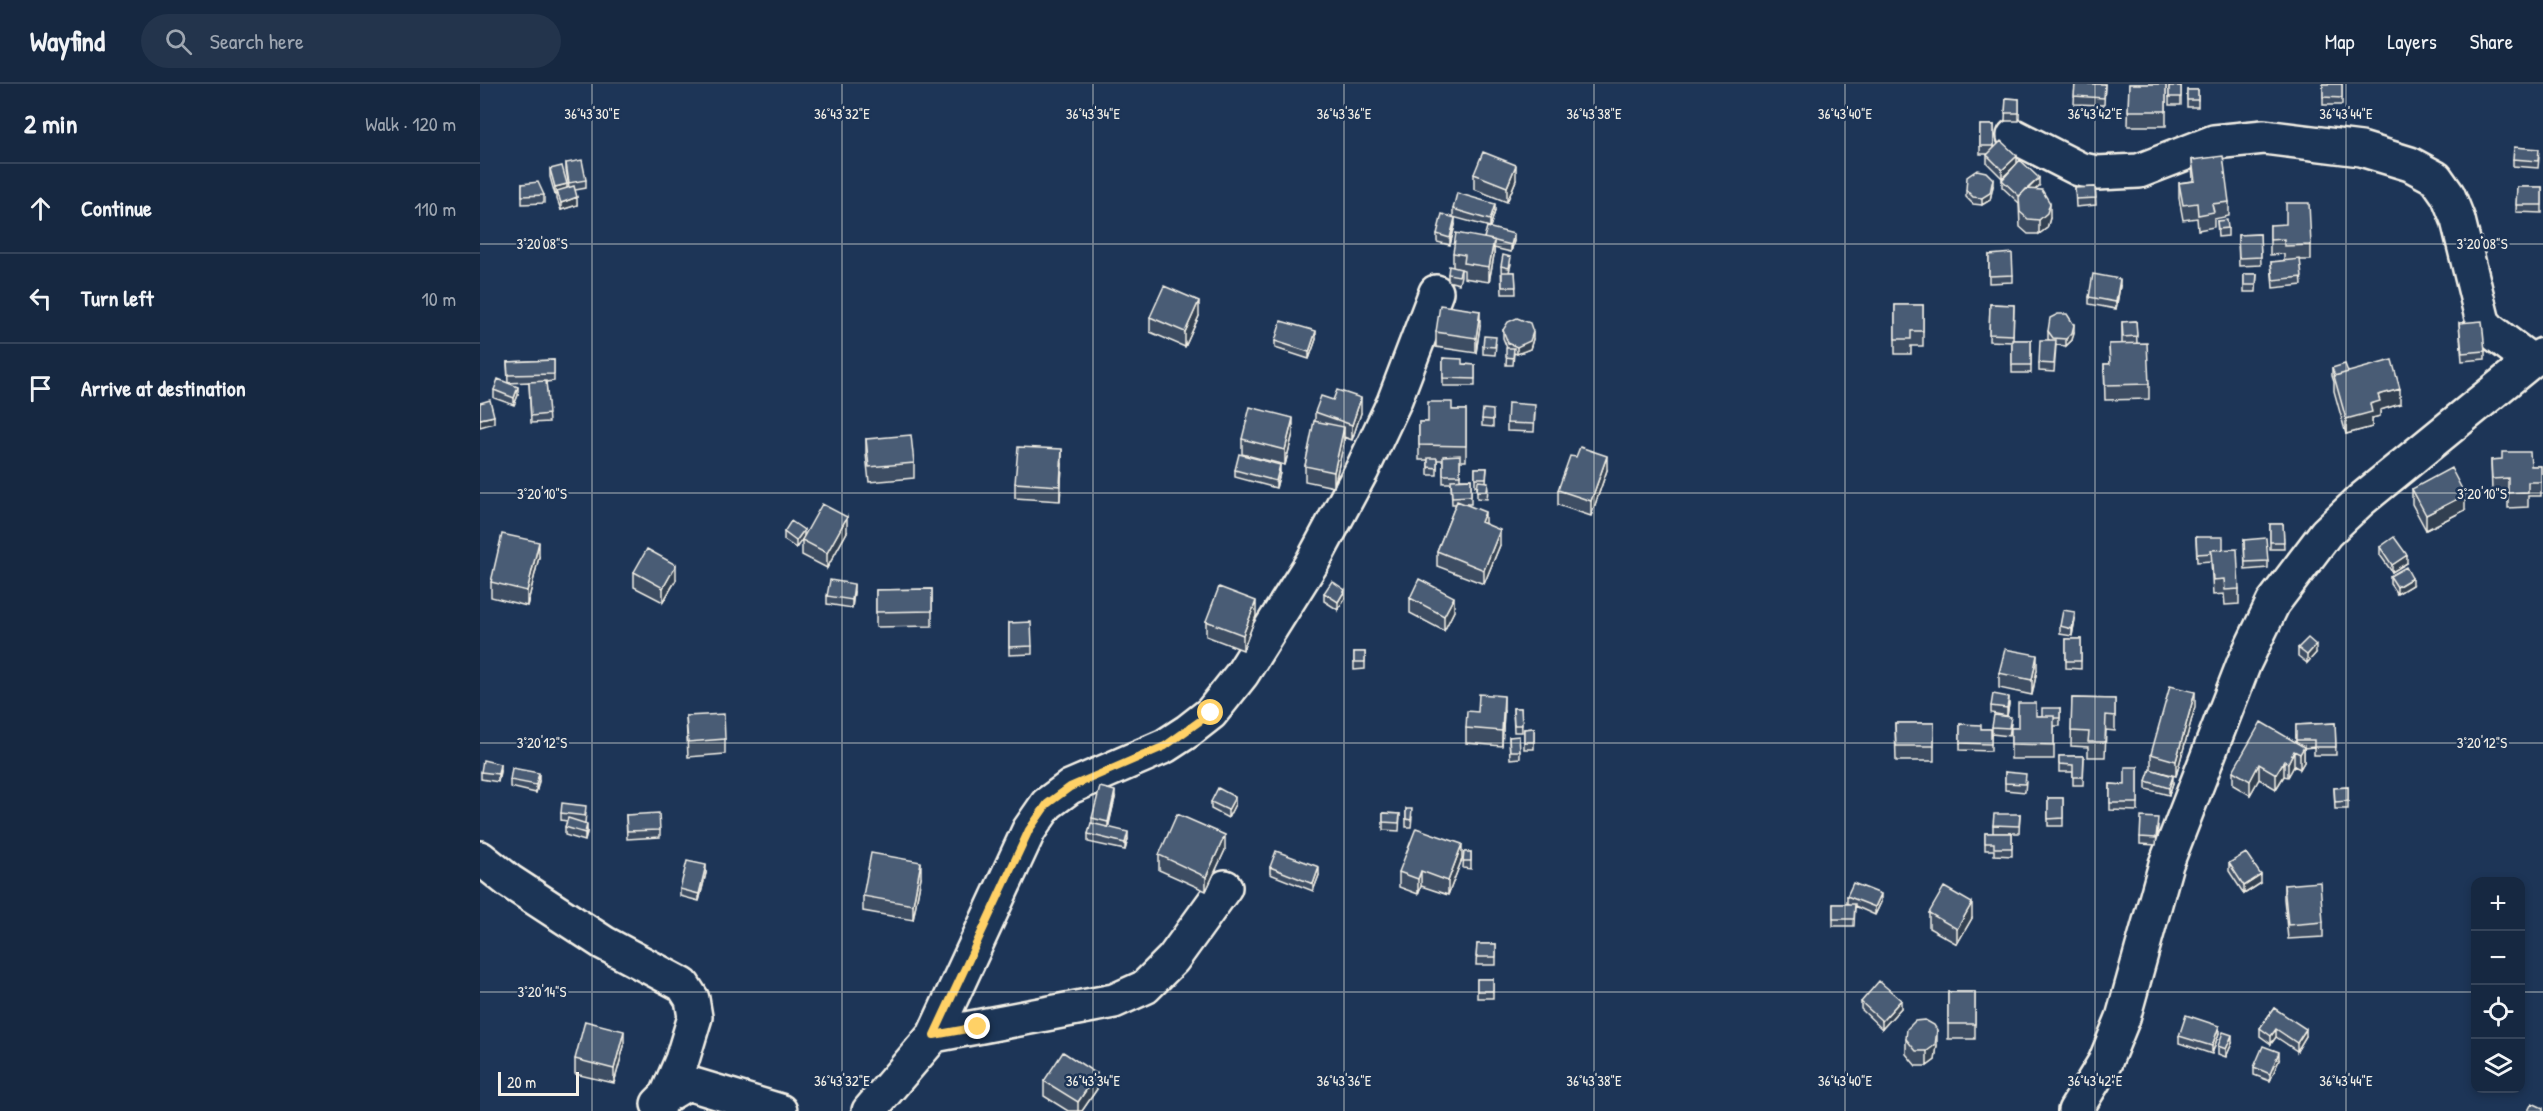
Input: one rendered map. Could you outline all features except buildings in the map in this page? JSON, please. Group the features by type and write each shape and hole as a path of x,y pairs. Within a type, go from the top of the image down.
{"street":[{"path":"2014,136 2079,169 2097,173 2139,171 2214,142 2264,137 2361,149 2410,164 2436,178 2448,195 2458,220 2483,322 2491,331 2537,358 2361,500 2326,533 2273,603 2244,663 2166,864 2122,1018 2105,1062 2075,1111"},
{"path":"868,1111 934,1035 1029,830 1047,804 1070,787 1165,746 1188,731 1211,713 1242,674 1312,561 1362,471 1394,402 1436,292"},
{"path":"480,858 509,881 604,943 683,985 692,999 695,1017 682,1060 660,1103"},
{"path":"934,1035 1114,1001 1145,987 1173,959 1225,887"},
{"path":"660,1103 687,1083 780,1111"}],"route":[{"path":"978,1027 934,1035 1029,830 1047,804 1070,787 1165,746 1211,713"}]}
